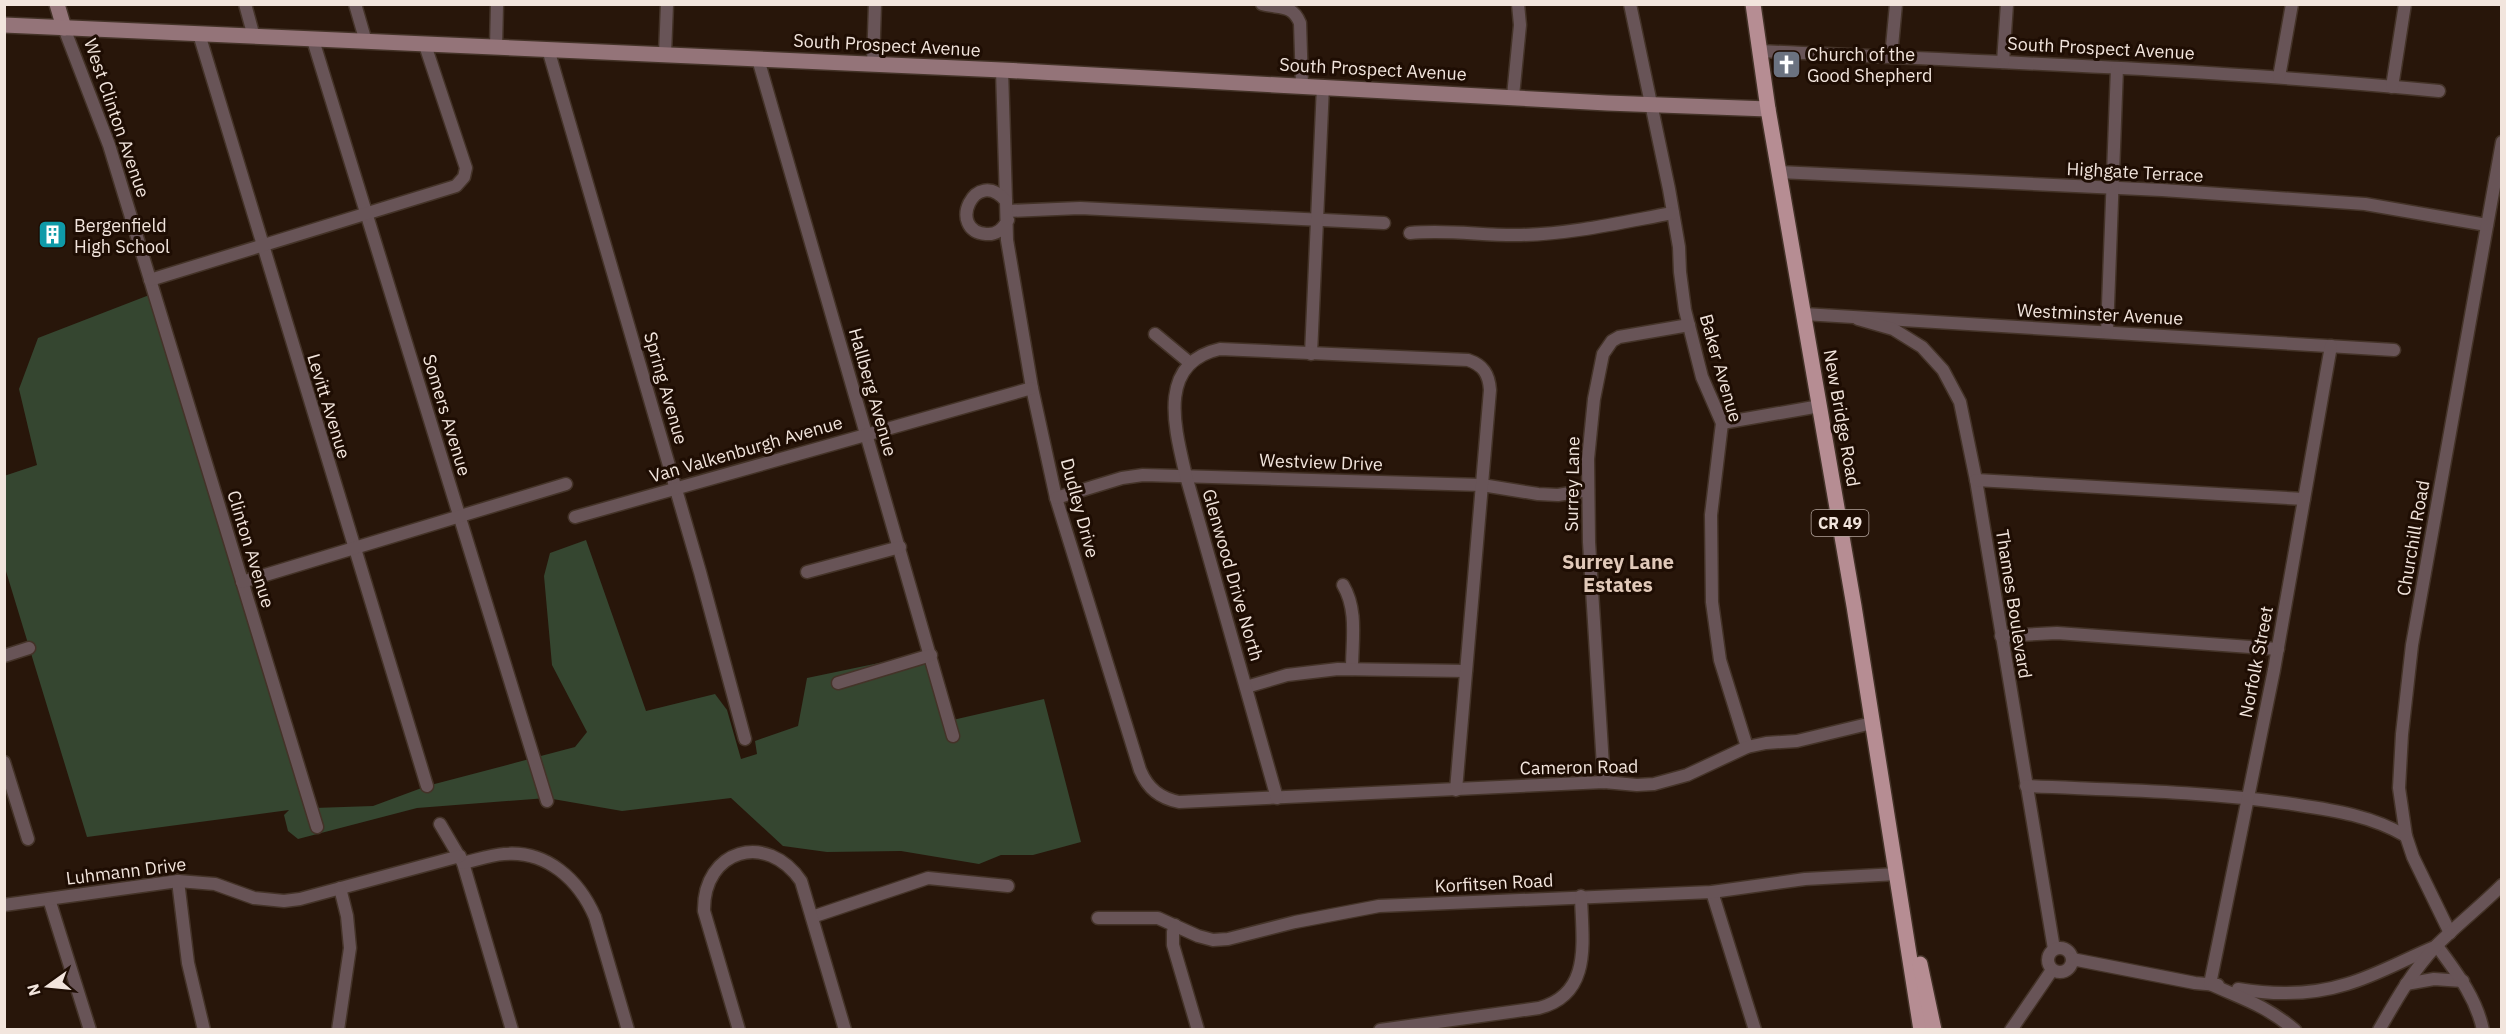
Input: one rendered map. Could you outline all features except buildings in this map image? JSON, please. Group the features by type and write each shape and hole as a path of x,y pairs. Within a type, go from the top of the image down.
{"main road":[{"name":"New Bridge Road","path":"1753,4 1768,109 1820,406 1921,1029"},
{"name":"New Bridge Road","path":"1897,874 1903,889 1934,1029"}],"street":[{"name":"West Clinton Avenue","path":"57,4 109,145 150,280"},
{"path":"245,4 254,37"},
{"path":"355,4 366,42"},
{"path":"496,47 497,4"},
{"path":"665,54 667,4"},
{"path":"873,64 875,4"},
{"path":"1262,4 1287,8 1297,16 1300,23 1302,85"},
{"path":"1513,96 1520,25 1518,4"},
{"name":"Baker Avenue","path":"1630,4 1673,213 1689,325 1702,378 1722,423 1711,515 1712,602 1720,660 1747,747"},
{"path":"1891,57 1896,4"},
{"path":"2003,62 2007,4"},
{"path":"2278,77 2292,4"},
{"path":"2391,87 2405,4"},
{"name":"South Prospect Avenue","path":"4,25 1002,70 1768,109"},
{"name":"Levitt Avenue","path":"199,34 427,786"},
{"name":"Somers Avenue","path":"313,40 547,801"},
{"path":"150,280 456,186 464,177 466,168 425,45"},
{"name":"Spring Avenue","path":"549,49 676,488 745,739"},
{"name":"South Prospect Avenue","path":"1761,51 2278,77 2439,91"},
{"name":"Hallberg Avenue","path":"758,59 953,736"},
{"path":"2107,332 2116,68"},
{"name":"Dudley Drive","path":"1002,70 1007,240 1032,388 1056,498 1140,770 1150,788 1157,794"},
{"path":"1311,354 1323,86"},
{"name":"Churchill Road","path":"2450,933 2413,857 2406,836 2400,788 2406,688 2502,142"},
{"name":"Highgate Terrace","path":"1779,172 2112,188 2365,204 2487,225"},
{"path":"1007,211 1080,208 1384,223"},
{"path":"1410,233 1433,231 1537,234 1673,213"},
{"name":"Clinton Avenue","path":"150,280 317,827"},
{"name":"Westminster Avenue","path":"1804,314 2394,350"},
{"name":"Thames Boulevard","path":"1858,319 1876,323 1909,338 1933,358 1953,385 1965,417 2054,949"},
{"name":"Surrey Lane","path":"1604,782 1587,490 1594,399 1606,347 1619,337 1689,325"},
{"path":"1155,334 1190,363 1209,351 1220,349 1468,360 1476,363 1486,372 1490,390 1456,790"},
{"name":"Norfolk Street","path":"2210,984 2278,649 2331,346"},
{"name":"Glenwood Drive North","path":"1190,363 1177,381 1174,403 1186,476 1277,798"},
{"name":"Van Valkenburgh Avenue","path":"575,517 1032,388"},
{"path":"1722,423 1820,406"},
{"name":"Westview Drive","path":"1056,498 1122,478 1143,475 1482,485 1558,495 1587,490"},
{"path":"1976,480 2304,499"},
{"path":"242,582 566,484"},
{"path":"807,572 900,547"},
{"path":"1343,585 1353,611 1352,669"},
{"path":"2001,636 2057,633 2278,649"},
{"path":"4,656 29,648"},
{"path":"838,683 931,655"},
{"path":"1246,687 1287,675 1352,669 1466,671"},
{"name":"Cameron Road","path":"1157,794 1179,802 1604,782 1636,785 1687,775 1747,747 1797,741 1872,723"},
{"path":"4,762 28,839"},
{"path":"2026,786 2248,797 2343,811 2382,823 2406,836"},
{"path":"440,824 461,860 512,1029"},
{"path":"739,1029 704,911 705,894 706,887 718,867 737,855 762,852 781,859 792,868 801,881 845,1029"},
{"name":"Luhmann Drive","path":"4,905 178,881 215,884 245,896 270,901 300,899 461,860 516,854 542,860 568,876 588,900 595,916 628,1029"},
{"name":"Korfitsen Road","path":"1098,918 1158,918 1205,938 1228,939 1295,922 1378,906 1712,892 1805,879 1897,874"},
{"path":"812,917 928,878 1008,886"},
{"path":"178,881 188,963 204,1029"},
{"path":"2379,1029 2406,984 2437,946 2502,885"},
{"path":"338,1029 350,948 347,916 340,888"},
{"path":"1712,892 1755,1029"},
{"path":"1380,1029 1539,1008 1559,1000 1573,985 1581,966 1581,897"},
{"path":"49,899 90,1029"},
{"path":"1175,926 1173,945 1198,1029"},
{"path":"2072,959 2272,995 2320,990 2347,984 2437,946"},
{"path":"2437,946 2463,981 2476,1005 2483,1029"},
{"path":"2060,948 2067,950 2072,959 2072,965 2066,971 2058,973 2052,970 2048,960 2054,949 2060,948"},
{"path":"2011,1029 2052,970"},
{"path":"2406,984 2434,979 2463,981"},
{"path":"2210,984 2258,1004 2295,1029"}],"green space":[{"path":"157,292 314,808 373,806 427,786 575,747 587,732 552,665 544,576 550,553 586,540 646,711 715,694 727,710 741,759 757,754 755,741 798,726 807,678 927,653 944,722 1044,699 1081,842 1033,855 1001,855 979,864 901,851 827,852 783,846 731,798 622,811 547,798 417,808 298,839 288,831 284,815 289,810 87,837 5,568 4,476 37,465 19,389 38,338"}],"place":[{"name":"Church of the Good Shepherd","path":"1786,64"},
{"name":"Bergenfield High School","path":"53,235"}],"district":[{"name":"Surrey Lane Estates","path":"1618,572"}]}
